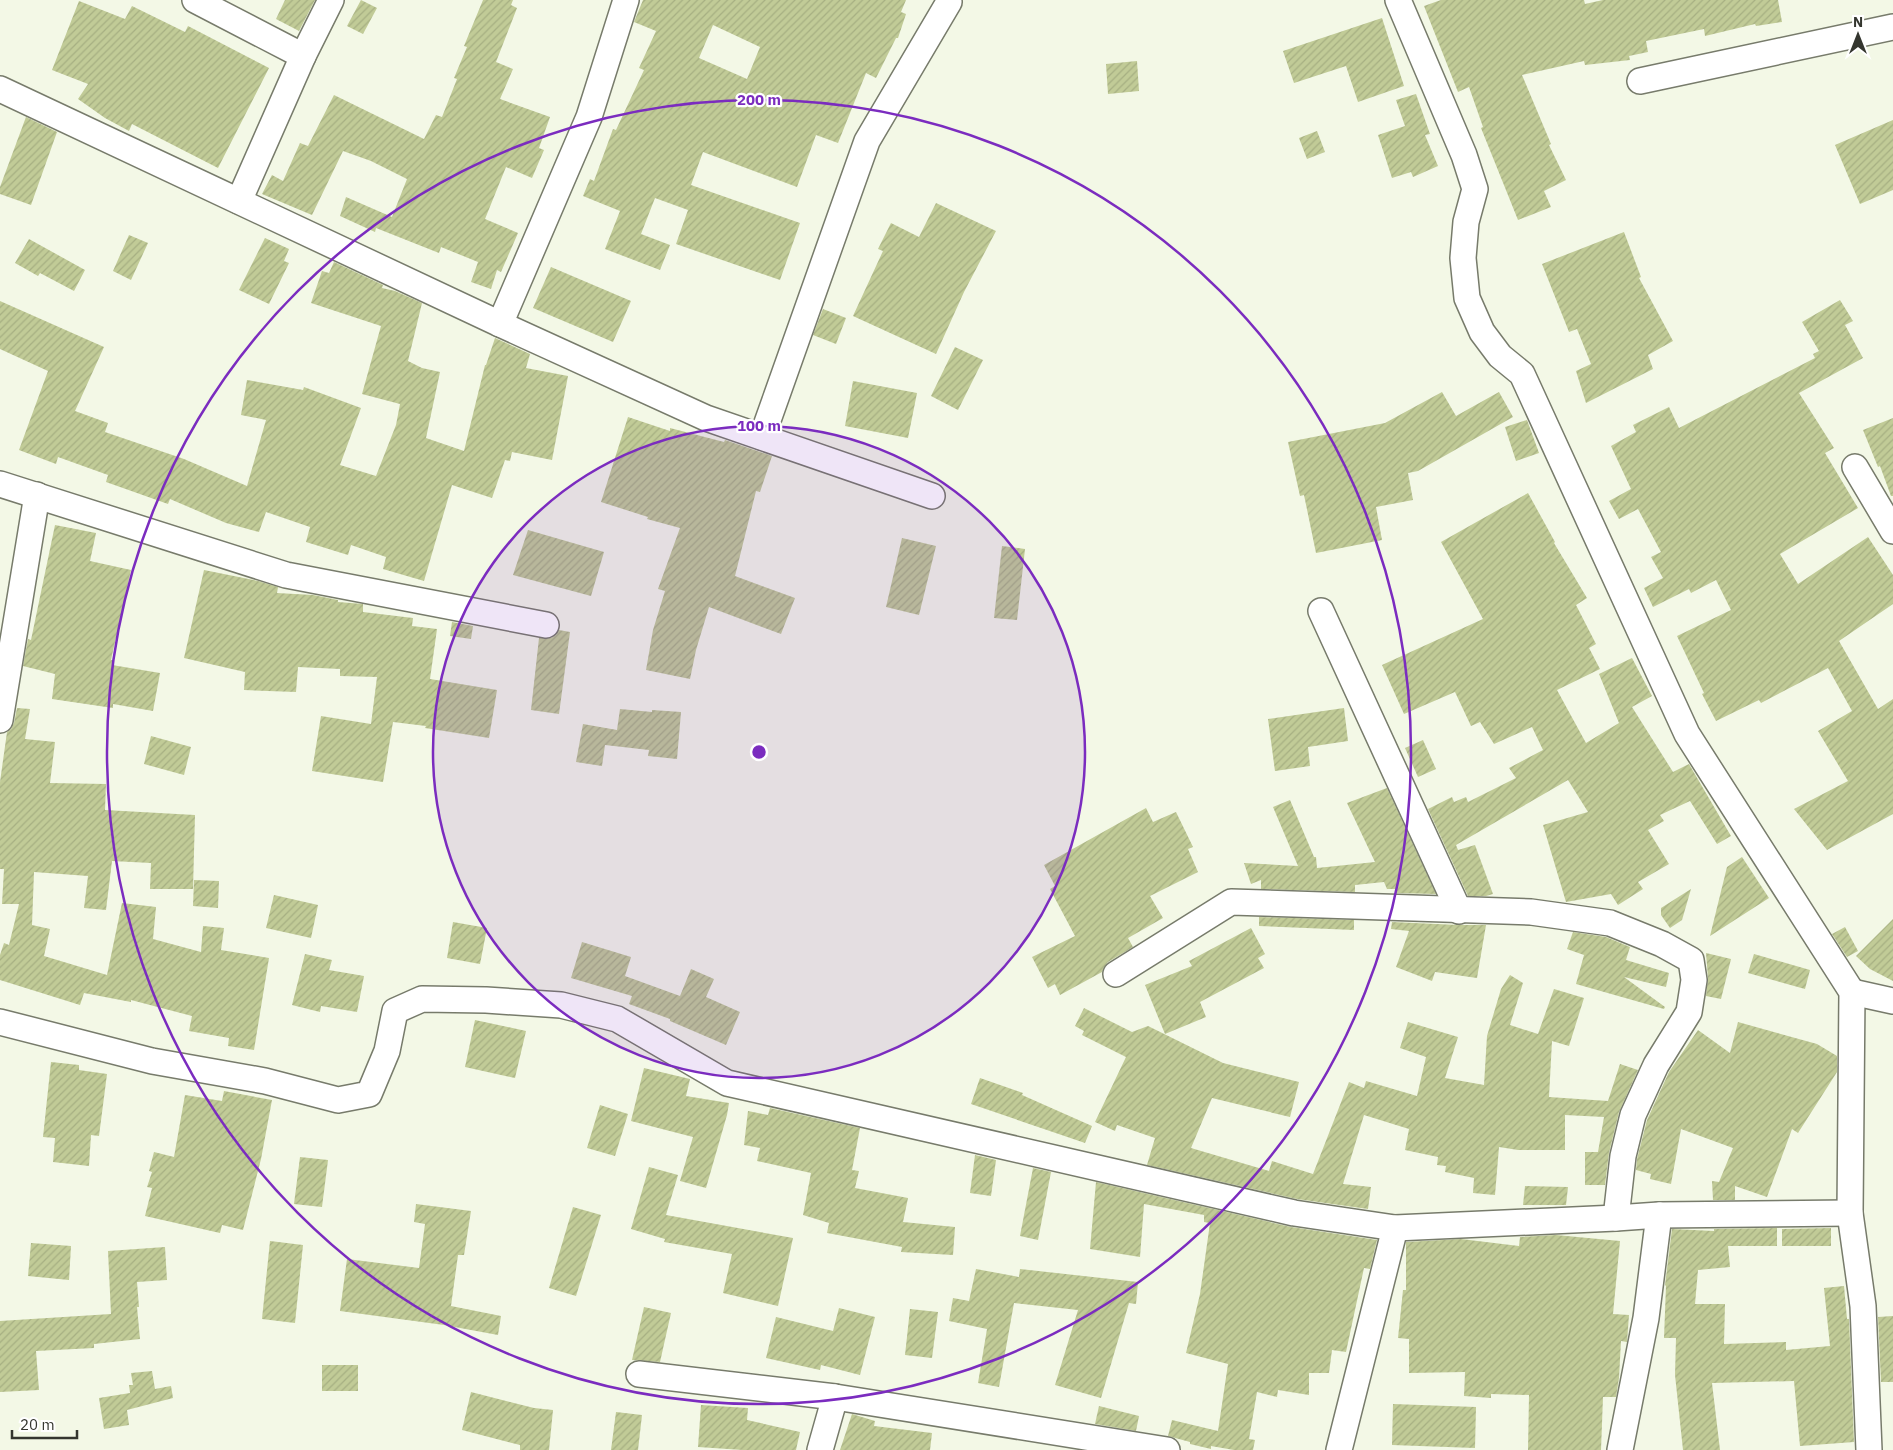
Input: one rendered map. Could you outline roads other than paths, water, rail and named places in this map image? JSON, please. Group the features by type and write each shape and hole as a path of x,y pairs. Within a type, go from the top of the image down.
{"street":[{"path":"196,0 303,56"},
{"path":"240,201 303,56 332,0"},
{"path":"500,324 589,117 626,0"},
{"path":"1398,0 1464,155 1475,189 1466,222 1463,258 1467,298 1482,332 1500,356 1522,374 1687,734 1852,992 1850,1212 1863,1306 1869,1450"},
{"path":"762,437 867,141 949,2"},
{"path":"1640,81 1893,27"},
{"path":"0,89 500,324 706,418 932,496"},
{"path":"1855,467 1893,531"},
{"path":"0,484 37,494 286,575 546,625"},
{"path":"0,720 37,494"},
{"path":"1321,611 1459,911"},
{"path":"1116,974 1231,902 1531,912 1610,923 1662,944 1691,960 1694,980 1689,1012 1656,1065 1633,1115 1623,1156 1616,1218"},
{"path":"1852,992 1893,1001"},
{"path":"0,1022 152,1061 265,1081 338,1100 369,1094 387,1051 395,1011 422,999 486,1000 561,1005 617,1019 727,1083 1294,1212 1395,1228 1658,1215 1850,1212"},
{"path":"1620,1450 1646,1318 1658,1215"},
{"path":"1339,1450 1395,1228"},
{"path":"639,1374 835,1397 1167,1450"},
{"path":"820,1450 835,1397"}]}
